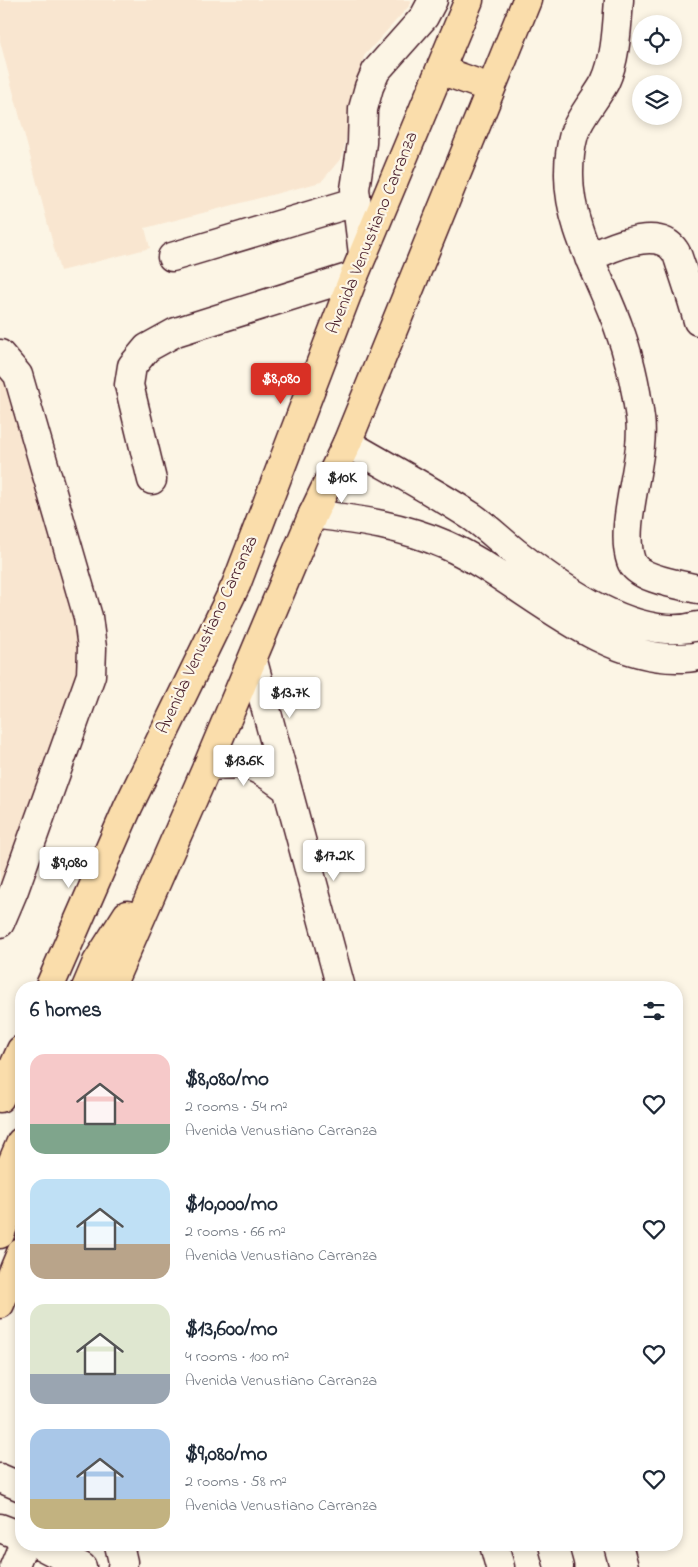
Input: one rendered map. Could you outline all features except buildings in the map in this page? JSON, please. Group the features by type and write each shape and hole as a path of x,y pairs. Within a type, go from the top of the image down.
{"main road":[{"path":"113,981 207,767 313,514 347,443 527,0"},
{"name":"Avenida Venustiano Carranza","path":"52,981 128,807 236,585 358,265 466,8"},
{"path":"440,70 490,88"},
{"path":"89,981 97,962 170,848"},
{"path":"0,1098 15,1064"},
{"path":"0,1191 15,1157"},
{"path":"0,1234 15,1196"},
{"path":"0,1304 15,1268"}],"street":[{"path":"619,0 616,38 606,80 574,133 569,170 570,198 589,258 618,326 633,375 641,420 636,478 629,521 628,542 631,562 640,574 698,589"},
{"path":"152,480 128,385 132,366 147,348 176,332 358,265 355,202 363,109 369,87 376,71 424,17 433,1 466,8"},
{"path":"172,257 355,202"},
{"path":"589,258 617,244 644,239 663,241 675,250 692,297 698,321"},
{"path":"0,354 18,375 88,617 92,648 91,675 14,890 0,923"},
{"path":"347,443 472,517 516,553 574,593 614,615 642,625 664,630 684,630 698,626"},
{"path":"313,514 372,521 417,533 448,546 563,617 603,639 635,651 664,658 693,658 698,656"},
{"path":"252,661 339,981"},
{"path":"207,767 236,763 264,771 287,789"},
{"path":"0,1478 15,1484"},
{"path":"0,1528 15,1534"},
{"path":"14,1567 21,1551"},
{"path":"51,1551 82,1567"},
{"path":"120,1551 122,1567"},
{"path":"496,1551 500,1567"},
{"path":"555,1551 559,1567"},
{"path":"620,1551 624,1567"}],"shaded area":[{"path":"0,0 411,0 410,5 364,56 342,157 321,182 145,228 150,248 60,271 0,41"},
{"path":"0,377 11,379 86,655 0,923"}]}
